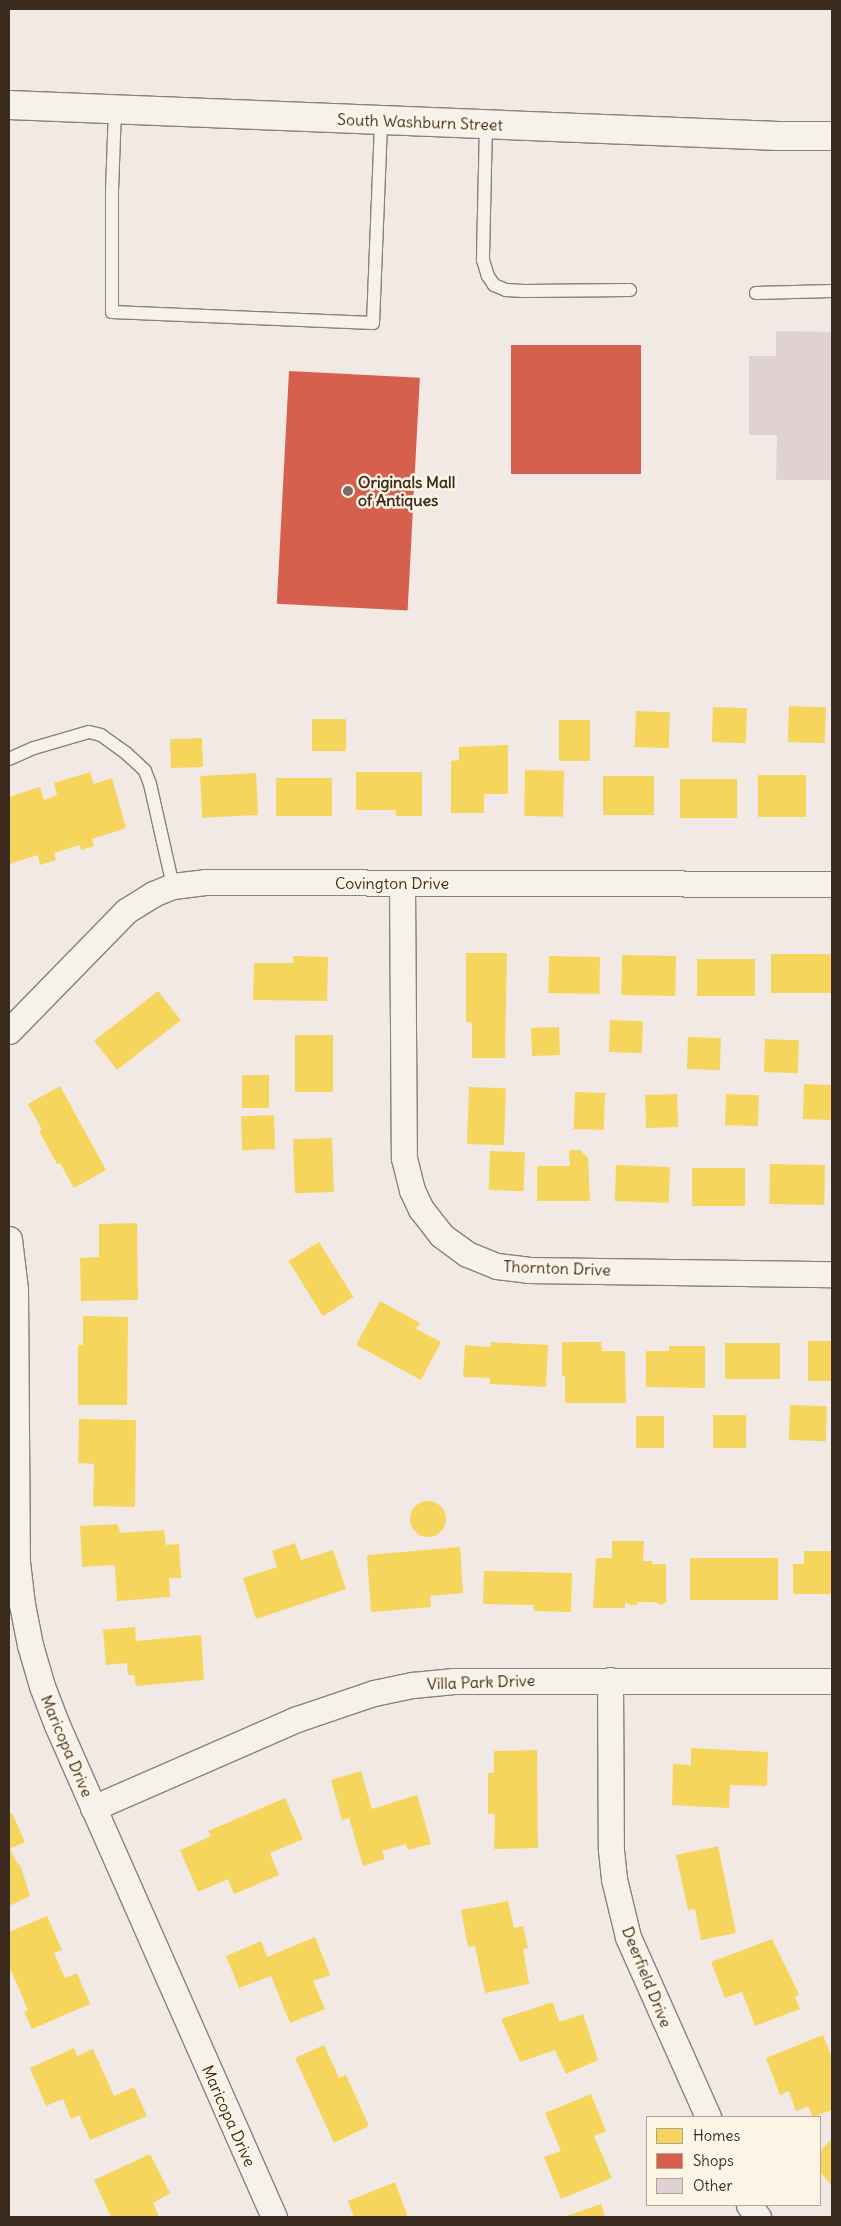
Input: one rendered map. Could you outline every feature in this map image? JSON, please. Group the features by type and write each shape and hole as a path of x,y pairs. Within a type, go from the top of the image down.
{"street":[{"name":"South Washburn Street","path":"9,105 778,136 832,136"},
{"name":"Covington Drive","path":"9,1031 126,912 153,894 173,886 205,882 832,884"},
{"name":"Thornton Drive","path":"402,884 404,1158 412,1190 421,1209 441,1235 467,1254 497,1266 528,1270 832,1274"},
{"name":"Maricopa Drive","path":"9,1238 15,1289 18,1562 22,1604 42,1686 93,1808 274,2217"},
{"name":"Villa Park Drive","path":"93,1808 297,1719 374,1693 454,1680 832,1681"},
{"name":"Deerfield Drive","path":"610,1680 611,1850 614,1880 628,1937 708,2116"},
{"path":"750,2206 758,2217"}],"lane":[{"path":"115,109 112,199 112,312 364,323 373,323 381,120"},
{"path":"486,124 483,260 488,276 494,285 506,290 524,291 630,290"},
{"path":"756,293 832,292"},
{"path":"9,759 34,748 89,732 101,735 126,753 145,771 150,784 173,886"}],"building: Homes":[{"path":"789,706 826,707 825,743 788,742"},
{"path":"713,707 747,708 746,743 712,742"},
{"path":"636,711 670,712 669,748 635,747"},
{"path":"312,719 346,719 346,751 312,751"},
{"path":"559,720 590,720 590,761 559,761"},
{"path":"202,738 203,767 171,768 170,739"},
{"path":"508,745 508,794 484,794 484,813 451,813 451,761 459,760 459,747"},
{"path":"525,770 564,771 563,817 524,816"},
{"path":"90,772 94,784 112,778 126,828 92,839 94,846 81,850 80,845 54,853 56,860 40,865 38,855 9,864 9,797 40,787 44,800 57,795 54,783"},
{"path":"356,772 422,772 422,816 396,816 396,810 356,810"},
{"path":"256,773 258,815 202,818 200,776"},
{"path":"758,775 806,775 806,817 758,817"},
{"path":"603,776 654,776 654,815 603,815"},
{"path":"276,778 332,778 332,816 276,816"},
{"path":"680,779 737,779 737,818 680,818"},
{"path":"466,953 507,953 505,1058 472,1058 472,1022 466,1022"},
{"path":"771,954 832,954 832,993 771,993"},
{"path":"622,955 676,956 675,996 621,995"},
{"path":"293,956 328,957 327,1001 253,1000 254,963 293,963"},
{"path":"549,956 600,957 599,994 548,993"},
{"path":"697,959 755,959 755,996 697,996"},
{"path":"158,991 181,1020 117,1070 94,1041"},
{"path":"610,1020 643,1021 642,1053 609,1052"},
{"path":"559,1027 560,1055 532,1056 531,1028"},
{"path":"295,1035 333,1035 333,1092 295,1092"},
{"path":"688,1037 721,1038 720,1070 687,1069"},
{"path":"765,1039 799,1040 798,1073 764,1072"},
{"path":"242,1075 269,1075 269,1108 242,1108"},
{"path":"804,1084 832,1085 831,1120 803,1119"},
{"path":"60,1086 106,1170 74,1188 60,1163 57,1164 39,1131 42,1130 28,1104"},
{"path":"469,1087 506,1088 504,1145 467,1144"},
{"path":"575,1092 605,1093 604,1130 574,1129"},
{"path":"677,1094 678,1127 646,1128 645,1095"},
{"path":"726,1094 759,1095 758,1126 725,1125"},
{"path":"274,1115 275,1149 242,1150 241,1116"},
{"path":"332,1138 334,1192 295,1193 293,1139"},
{"path":"569,1150 580,1150 588,1158 590,1201 537,1201 537,1166 570,1166"},
{"path":"490,1151 525,1152 524,1191 489,1190"},
{"path":"770,1164 825,1165 824,1205 769,1204"},
{"path":"616,1165 670,1167 669,1203 615,1201"},
{"path":"692,1168 745,1168 745,1206 692,1206"},
{"path":"137,1223 138,1300 81,1301 80,1258 99,1257 99,1224"},
{"path":"319,1242 353,1297 323,1316 288,1261"},
{"path":"380,1301 420,1323 416,1329 441,1342 421,1380 356,1345"},
{"path":"83,1316 128,1317 127,1405 78,1405 78,1345 83,1345"},
{"path":"808,1341 832,1341 832,1381 808,1381"},
{"path":"491,1342 548,1345 546,1387 490,1384 490,1378 463,1377 465,1345 490,1347"},
{"path":"562,1342 601,1342 602,1351 625,1351 626,1403 565,1403 565,1376 562,1376"},
{"path":"725,1343 780,1343 780,1379 725,1379"},
{"path":"669,1346 705,1346 705,1388 646,1387 646,1351 669,1351"},
{"path":"790,1405 827,1406 826,1441 789,1440"},
{"path":"713,1415 746,1415 746,1448 713,1448"},
{"path":"636,1416 664,1416 664,1448 636,1448"},
{"path":"79,1419 136,1420 135,1507 93,1506 94,1464 78,1463"},
{"path":"428,1501 435,1502 441,1506 445,1512 445,1526 441,1532 435,1536 428,1537 421,1536 415,1532 411,1526 410,1519 411,1512 415,1506 421,1502"},
{"path":"117,1524 121,1533 164,1530 166,1545 179,1544 181,1578 169,1578 170,1597 117,1601 115,1565 82,1567 80,1526"},
{"path":"612,1541 644,1541 643,1561 652,1561 652,1564 666,1564 666,1602 662,1605 654,1602 638,1602 636,1605 631,1605 625,1602 625,1608 593,1608 596,1558 612,1558"},
{"path":"295,1543 301,1560 333,1550 346,1589 256,1619 243,1578 277,1567 272,1551"},
{"path":"460,1547 463,1593 430,1596 431,1607 371,1612 367,1555"},
{"path":"804,1551 832,1551 832,1594 793,1594 793,1564 804,1564"},
{"path":"690,1558 778,1558 778,1600 690,1600"},
{"path":"484,1571 572,1573 571,1612 534,1611 534,1605 483,1604"},
{"path":"135,1627 136,1641 201,1635 204,1680 136,1686 134,1675 128,1675 127,1663 106,1665 103,1630"},
{"path":"691,1748 768,1752 767,1786 730,1785 729,1808 672,1805 673,1764 691,1765"},
{"path":"537,1750 538,1848 494,1849 495,1814 488,1814 488,1773 494,1773 494,1751"},
{"path":"361,1771 372,1809 417,1795 431,1844 408,1850 406,1844 382,1851 385,1859 363,1866 349,1818 342,1820 331,1780"},
{"path":"285,1798 303,1839 270,1853 279,1875 234,1894 228,1879 198,1892 180,1850 211,1836 208,1831"},
{"path":"12,1813 25,1842 10,1849 18,1865 20,1864 30,1896 9,1906 9,1814"},
{"path":"718,1846 736,1933 701,1940 695,1909 688,1910 676,1855"},
{"path":"508,1901 514,1928 523,1926 528,1948 523,1949 529,1984 485,1993 475,1946 468,1947 461,1910"},
{"path":"47,1916 62,1950 54,1953 65,1978 77,1973 90,2004 32,2029 24,2012 28,2010 9,1966 9,1932"},
{"path":"315,1937 330,1975 313,1981 325,2009 290,2023 271,1976 239,1988 226,1956 261,1941 267,1957"},
{"path":"772,1939 799,1994 795,1997 800,2009 755,2026 742,1992 725,1998 711,1962"},
{"path":"553,2002 559,2022 583,2014 598,2060 566,2074 555,2050 520,2062 501,2019"},
{"path":"823,2035 832,2058 832,2110 816,2116 813,2116 808,2106 796,2111 789,2091 780,2095 766,2058"},
{"path":"324,2045 339,2078 346,2075 369,2126 334,2143 295,2058"},
{"path":"74,2048 77,2056 93,2049 114,2096 134,2087 147,2116 90,2140 79,2115 71,2119 63,2099 46,2106 30,2068"},
{"path":"591,2094 606,2131 594,2136 612,2178 561,2199 544,2157 561,2151 545,2113"},
{"path":"832,2139 832,2186 821,2173 821,2150"},
{"path":"150,2154 170,2193 153,2203 159,2217 111,2217 94,2180"},
{"path":"395,2182 408,2217 354,2217 348,2201"},
{"path":"601,2204 605,2217 563,2217"}],"building: Shops":[{"path":"511,345 641,345 641,474 511,474"},
{"name":"Originals Mall of Antiques","path":"289,371 420,378 408,611 277,604"}],"building: Other":[{"path":"776,331 832,332 832,480 776,480 777,435 749,435 749,356 776,356"}],"place":[{"name":"Originals Mall of Antiques","path":"348,491"}]}
